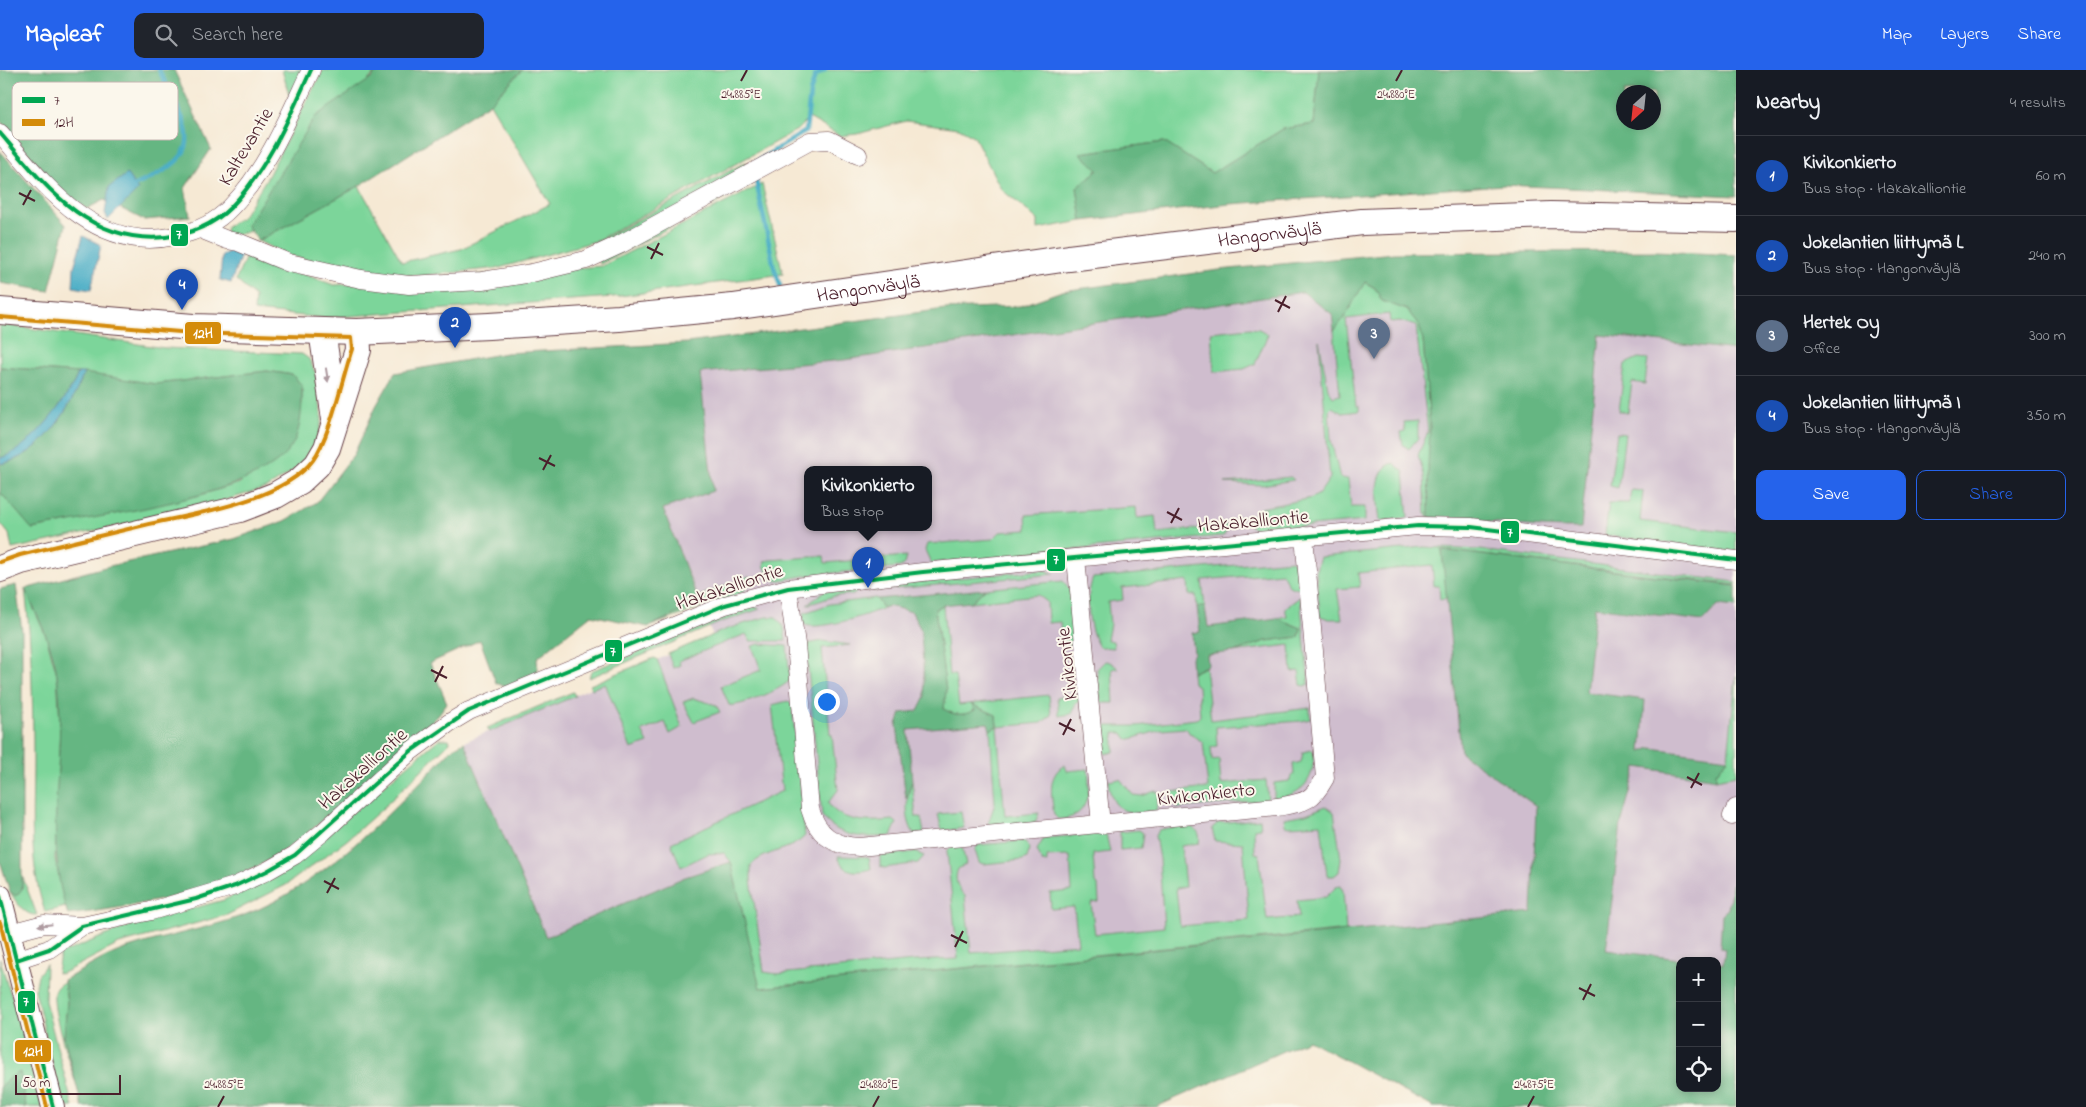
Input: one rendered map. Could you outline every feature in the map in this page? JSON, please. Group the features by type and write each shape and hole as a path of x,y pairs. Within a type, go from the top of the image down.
{"highway":[{"name":"Hangonväylä","path":"0,311 193,327 357,332 619,318 733,307 1069,258 1362,222 1551,215 1736,219"},
{"path":"322,331 335,419"},
{"path":"7,564 240,509 276,495 300,481 317,465 327,448 358,350 357,332"}],"main road":[{"path":"0,896 53,1107"}],"street":[{"name":"Kaltevantie","path":"0,133 52,194 75,213 110,232 130,238 152,240 200,229 222,215 245,191 271,148 311,70"},
{"path":"200,229 289,263 344,276 409,285 482,281 532,273 586,260 621,244 810,141 829,140 858,155"},
{"name":"Hakakalliontie","path":"10,933 44,924 82,926 196,899 235,886 295,855 412,751 449,723 469,711 725,605 788,588 841,580 1418,526 1471,527 1736,560"},
{"name":"Kivikonkierto","path":"788,588 796,644 810,809 814,823 830,840 848,847 859,847 1101,825 1277,807 1299,803 1315,795 1325,778 1304,536"},
{"name":"Kivikontie","path":"1076,558 1101,825"},
{"name":"Hakakalliontie","path":"16,960 49,950 82,926"}],"shaded area":[{"path":"1303,292 1332,314 1426,303 1600,335 1736,350 1736,586 1579,567 1461,753 1536,806 1532,913 759,988 731,862 685,877 546,937 464,742 713,636 663,509 713,490 700,373 844,360"},
{"path":"1718,605 1736,607 1736,966 1721,964 1721,957 1676,957 1676,959 1606,951 1621,824 1641,752 1586,693 1595,607 1703,621"}],"green space":[{"path":"0,70 174,70 211,149 185,188 190,216 144,220 104,200 86,209 55,185 16,140 178,140 178,82 12,82 12,135 0,121"},
{"path":"282,70 304,70 290,98"},
{"path":"323,70 377,70 247,225 251,231 230,236 225,234 226,227 243,216 268,176"},
{"path":"377,70 522,70 490,103 359,186 258,241 247,225 316,116 372,78"},
{"path":"522,70 1319,70 1314,124 1283,129 1212,173 1164,142 1081,153 1098,170 1077,187 1082,221 1038,229 1038,220 1001,189 974,136 959,128 906,121 857,134 840,136 809,118 797,130 596,241 499,268 419,276 356,271 290,256 258,241 359,186 402,262 461,249 550,204 490,103"},
{"path":"1319,70 1736,70 1736,196 1504,185 1230,204 1082,221 1077,187 1098,170 1080,153 1164,142 1212,173 1283,129 1314,124"},
{"path":"0,151 66,225 49,291 0,283"},
{"path":"746,162 752,184 600,264 591,245"},
{"path":"762,184 783,274 613,297 323,318 254,311 255,297 236,280 247,254 334,285 602,266"},
{"path":"1655,251 1736,255 1736,350 1600,335 1581,528 1543,527 1429,517 1428,466 1430,427 1423,340 1419,325 1407,310 1382,301 1375,288 1365,282 1344,318 1334,331 1332,314 1303,292 844,360 700,373 713,491 663,509 697,597 691,607 648,627 591,615 537,658 538,673 506,687 496,683 480,640 430,663 447,703 440,713 424,730 379,768 323,820 288,848 237,876 182,895 125,907 68,915 60,886 56,856 56,796 60,735 57,675 48,642 25,589 105,567 234,539 285,521 317,502 354,454 376,406 395,373 506,353 687,343 945,309 1020,306 1062,291 1219,270 1394,253"},
{"path":"1364,282 1375,288 1382,301 1407,310 1419,325 1423,340 1430,427 1429,517 1426,515 1424,475 1418,455 1428,432 1416,326 1400,321 1390,322 1389,314 1346,319 1356,406 1359,406 1359,411 1342,413 1332,407 1329,410 1331,440 1340,478 1348,479 1351,507 1365,507 1365,521 1257,531 1250,526 1250,519 1260,508 1312,498 1319,494 1330,478 1319,340 1328,389 1333,397 1340,395 1334,331 1344,318"},
{"path":"0,324 165,348 302,354 309,359 317,376 322,420 318,437 312,450 301,464 267,488 188,511 12,549 9,534 0,523 0,492 33,529 197,496 240,483 302,404 302,386 293,375 267,371 156,384 78,373 0,367"},
{"path":"1250,328 1259,329 1268,334 1255,364 1244,369 1214,372 1211,332"},
{"path":"1638,358 1648,359 1645,384 1632,382 1628,412 1619,411 1625,364"},
{"path":"0,367 78,373 66,396 46,423 22,446 11,454 0,458"},
{"path":"267,371 293,375 302,386 299,428 288,451 269,467 242,481 169,503 32,529 0,492 0,464 15,460 41,442 52,430 71,402 84,373 156,384"},
{"path":"1418,421 1418,438 1409,449 1403,445 1401,432 1405,431 1404,422"},
{"path":"1617,433 1625,434 1618,488 1610,486"},
{"path":"1394,463 1404,472 1408,518 1380,521 1379,479 1387,466"},
{"path":"1291,477 1294,480 1261,485 1225,483"},
{"path":"1631,490 1643,491 1640,521 1736,532 1736,552 1605,535 1609,503 1629,503"},
{"path":"1136,507 1137,518 1155,516 1157,533 1231,525 1223,536 931,563 925,550 927,544 993,539 1000,532 1027,530 1026,515"},
{"path":"1424,547 1480,550 1736,582 1736,585 1442,550 1447,598 1440,600 1439,586 1434,586 1432,565 1358,573 1360,587 1337,589 1342,619 1329,619 1320,616 1316,570 1320,557"},
{"path":"1442,550 1736,586 1736,607 1718,605 1703,621 1595,607 1586,692 1645,700 1641,752 1651,748 1728,758 1716,773 1716,779 1637,767 1621,824 1606,950 1676,959 1676,1092 1721,1092 1721,964 1723,964 1725,949 1720,948 1722,914 1728,909 1736,863 1736,1107 1433,1107 1308,1040 1156,1107 82,1107 64,1037 67,1002 64,980 117,952 243,916 286,895 338,859 363,838 453,748 464,742 546,937 685,877 731,862 760,988 1532,913 1536,806 1461,753"},
{"path":"824,556 825,563 906,556 904,565 900,567 810,575 776,581 770,578 764,565 765,561 770,560"},
{"path":"1292,560 1299,575 1300,587 1298,589 1289,586 1282,573 1202,580 1205,607 1197,607 1196,595 1189,595 1188,581 1122,588 1123,600 1108,602 1110,624 1107,640 1113,641 1114,648 1099,647 1095,640 1090,623 1088,604 1093,578"},
{"path":"1044,570 1055,574 873,591 872,586"},
{"path":"749,576 750,582 743,592 648,627 691,607 697,597"},
{"path":"1063,581 1071,593 1074,608 1075,639 1070,645 1061,642 1060,622 1048,623 1047,602 1038,595 971,602 985,589"},
{"path":"16,585 22,631 22,889 16,896 10,892 0,861 0,589"},
{"path":"857,588 855,594 835,596 807,605 824,591"},
{"path":"25,589 46,636 57,674 60,723 55,859 66,907 45,912 36,875 34,856 32,818 32,675"},
{"path":"985,589 971,602 943,605 935,609 946,691 944,709 955,714 963,714 975,710 971,704 996,715 997,726 990,730 988,723 908,730 912,781 906,799 897,725 901,713 918,711 925,697 921,630 912,612 889,606 883,608 877,599"},
{"path":"1300,597 1309,684 1305,686 1301,685 1299,671 1292,672 1290,645 1233,652 1266,641 1299,637 1301,628 1277,618 1287,616 1285,608"},
{"path":"876,598 883,608 866,615 843,622 819,626 803,624 804,613 830,604"},
{"path":"943,605 949,675 955,675 959,705 1049,695 1051,715 1042,723 997,727 1005,816 1039,813 1035,823 990,827 988,824 995,803 990,730 997,726 996,715 972,705 975,710 963,714 952,713 944,709 946,691 935,609"},
{"path":"753,606 760,609 719,623 589,678 591,671"},
{"path":"1197,607 1205,607 1208,627 1277,618 1301,628 1299,637 1266,641 1233,652 1207,655 1208,665 1192,673 1191,657 1194,654 1192,633 1200,632"},
{"path":"766,617 776,617 784,627 786,641 750,641 746,634 679,661 680,665 673,668 668,654 727,629"},
{"path":"822,641 851,645 822,648 830,734 832,735 838,790 828,803 841,815 849,818 867,821 893,820 897,823 891,836 862,837 845,833 829,824 822,816 806,648 807,644"},
{"path":"759,644 787,646 790,680 779,688 760,697 741,704 729,705 721,686 761,670 752,646"},
{"path":"654,658 657,659 682,727 670,734 665,722 642,731 648,743 631,749 605,683 592,689 590,685"},
{"path":"1105,661 1118,668 1112,669 1114,703 1101,703 1097,669"},
{"path":"1205,667 1211,720 1310,708 1310,719 1302,721 1216,727 1217,746 1211,747 1212,760 1219,759 1221,784 1266,780 1268,800 1177,808 1171,792 1208,788 1203,742 1190,734 1186,728 1161,730 1127,740 1123,733 1114,733 1114,752 1105,754 1103,729 1106,726 1136,726 1197,719 1200,716 1198,686 1193,683 1192,673"},
{"path":"1736,676 1736,775 1716,779 1716,773 1728,758"},
{"path":"573,692 575,696 489,732 487,728"},
{"path":"1081,695 1081,702 1076,703 1071,714 1059,716 1057,697"},
{"path":"693,698 716,705 720,712 694,722 683,702"},
{"path":"788,701 792,705 805,836 793,845 764,856 751,865 751,880 764,972 777,974 914,961 958,959 947,851 951,847 962,847 966,864 958,869 956,880 958,887 965,896 971,953 1078,944 1074,907 1051,909 1050,893 1072,891 1070,856 1047,857 1047,863 1042,862 1037,850 1044,838 1106,833 1110,852 1093,854 1095,883 1098,885 1099,902 1091,903 1095,934 1164,927 1159,859 1155,836 1158,830 1178,826 1186,826 1197,830 1199,835 1199,843 1181,846 1185,887 1176,888 1180,926 1249,920 1243,843 1215,841 1212,828 1218,823 1260,819 1261,828 1254,829 1255,853 1259,854 1267,920 1299,917 1297,900 1326,897 1336,887 1341,886 1346,931 1351,955 1338,931 759,988 731,862 724,853 708,854 681,867 671,843 782,791 772,705"},
{"path":"439,739 449,739 450,742 383,808 347,840 286,885 227,915 119,944 61,974 57,973 60,954 131,925 224,900 278,874"},
{"path":"1311,750 1314,752 1312,771 1305,785 1292,794 1274,799 1274,783 1289,781 1294,774 1293,764 1301,762 1303,752"},
{"path":"1065,765 1067,771 1088,769 1088,795 1081,810 1076,815 1058,819 1054,815 1052,787 1055,774"},
{"path":"1120,779 1133,795 1142,796 1155,791 1159,793 1156,811 1129,812 1117,806 1110,792 1108,781"},
{"path":"912,781 916,817 921,817 924,833 914,834 907,814 908,794"},
{"path":"1326,806 1334,812 1341,859 1339,872 1334,876 1327,876 1321,824 1289,826 1285,825 1284,818 1306,814"},
{"path":"961,812 964,828 942,831 938,814"},
{"path":"1139,830 1143,833 1141,848 1120,850 1120,832"},
{"path":"1026,842 1029,851 1027,858 1023,860 979,863 975,850 978,845"},
{"path":"914,852 924,856 918,863 884,868 880,866 880,856"},
{"path":"838,856 869,857 871,869 855,871 847,869 840,862"},
{"path":"22,875 37,915 24,911 10,892 22,889"},
{"path":"0,958 7,984 22,1020 44,1107 26,1107 20,1073 9,1078 0,1088"},
{"path":"46,964 45,1001 73,1107 62,1107 35,990 38,975"},
{"path":"64,982 67,1002 64,1037 75,1081 54,1002 55,989"},
{"path":"20,1072 26,1107 0,1107 0,1088 9,1078"}],"water":[{"path":"127,174 138,190 108,220 105,213 109,187"},
{"path":"83,236 101,245 91,290 73,287 74,267"},
{"path":"235,249 242,252 231,283 220,280 222,255"},
{"path":"78,373 84,373 71,402 52,430 28,452 15,460 0,464 0,458 11,454 22,446 46,423 66,396"}],"waterway":[{"path":"159,70 165,82"},
{"path":"754,163 806,131 810,93 815,76 825,70"},
{"path":"129,188 155,176 173,164 183,153 187,141 186,128 178,108"},
{"path":"755,176 774,267 780,285"}],"transit line":[{"name":"7","path":"0,133 52,191 71,208 92,222 114,232 139,237 175,236 209,224 230,208 243,193 267,160 311,70"},
{"name":"12H","path":"0,317 192,333 351,338 352,349 330,423 319,450 313,460 299,474 281,486 236,504 20,555 0,562"},
{"name":"7","path":"16,960 49,949 82,926 196,899 235,886 267,871 295,855 411,751 469,711 725,605 788,588 923,572 1418,526 1471,527 1736,560"},
{"name":"7","path":"0,896 53,1107"},
{"name":"12H","path":"0,922 47,1107"}],"place":[{"name":"Jokelantien liittymä I","path":"182,310"},
{"name":"Jokelantien liittymä L","path":"455,348"},
{"name":"Hertek Oy","path":"1374,359"},
{"name":"Kivikonkierto","path":"868,588"}]}
